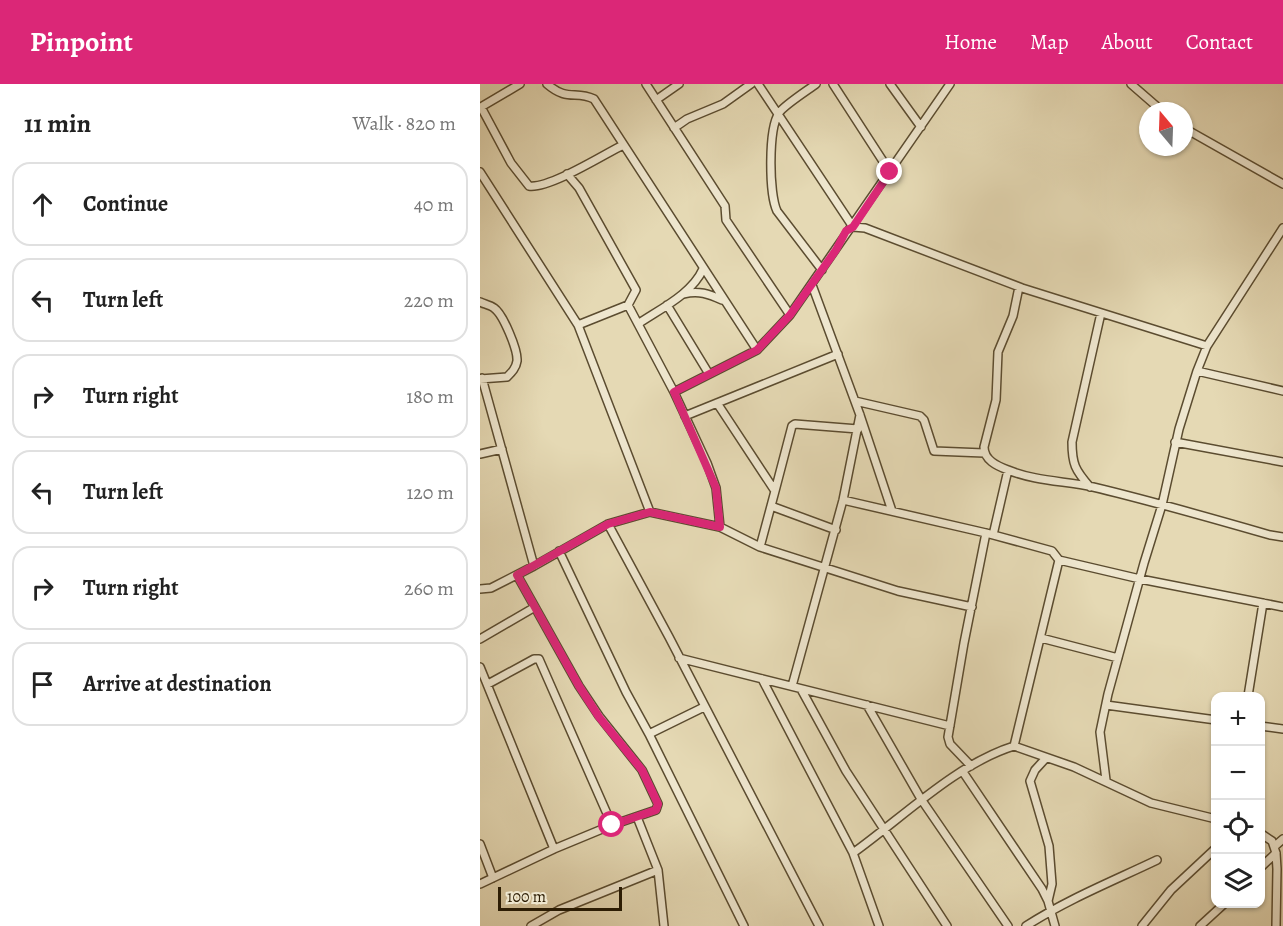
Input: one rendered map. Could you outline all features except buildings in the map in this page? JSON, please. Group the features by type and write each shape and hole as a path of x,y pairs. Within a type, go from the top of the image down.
{"street":[{"path":"520,84 481,107 511,163 525,183 535,187 567,174 623,145"},
{"path":"547,84 559,94 587,96 594,99 757,350"},
{"path":"646,84 725,206 726,220 790,315"},
{"path":"656,100 679,84"},
{"path":"674,128 687,119 723,104 751,84"},
{"path":"758,84 853,227"},
{"path":"816,84 779,113 771,137 772,201 777,211 822,270"},
{"path":"833,84 890,172"},
{"path":"890,84 921,127"},
{"path":"674,392 757,350 790,315 950,84"},
{"path":"1131,84 1152,102"},
{"path":"1193,133 1283,184"},
{"path":"480,172 578,325 650,512"},
{"path":"567,174 579,188 636,290 628,306 578,325"},
{"path":"853,227 865,228 1019,287 1207,346"},
{"path":"1106,780 1100,732 1106,705 1162,505 1175,442 1197,371 1207,346 1283,228"},
{"path":"638,324 681,294 699,278 703,269"},
{"path":"812,285 861,415 892,511"},
{"path":"1019,287 1011,321 998,352 997,391 984,447 984,453 991,461 1008,470 1028,476 1090,487 1283,537"},
{"path":"681,294 694,291 724,300"},
{"path":"480,302 494,308 501,315 517,353 517,362 507,377 481,379 534,566"},
{"path":"667,305 709,374"},
{"path":"628,306 674,392 716,488 720,527"},
{"path":"1090,487 1072,461 1072,442 1101,313"},
{"path":"685,416 838,354"},
{"path":"1197,371 1283,391"},
{"path":"855,401 920,416 924,420 934,451 984,453"},
{"path":"717,403 775,491"},
{"path":"792,686 836,530 861,415"},
{"path":"760,547 792,426 795,424 858,429"},
{"path":"1175,442 1283,462"},
{"path":"480,454 502,449"},
{"path":"971,766 950,744 948,736 972,607 989,534 1008,470"},
{"path":"843,500 1052,551 1059,560 1140,579 1283,607"},
{"path":"771,506 836,530"},
{"path":"480,589 491,588 517,575 608,524 650,512 720,527 760,547 898,591 972,607"},
{"path":"608,524 819,926"},
{"path":"559,550 626,692 650,734 744,926"},
{"path":"1014,746 1059,560"},
{"path":"480,884 554,849 656,810 658,804 642,770 599,717 579,686 517,575"},
{"path":"1249,692 1263,603"},
{"path":"480,639 535,607"},
{"path":"1041,638 1118,658"},
{"path":"679,658 950,726"},
{"path":"488,684 534,659 539,659 612,825"},
{"path":"480,667 554,849"},
{"path":"762,679 853,853 879,926"},
{"path":"801,688 846,771 947,926"},
{"path":"867,705 921,799 1008,926"},
{"path":"1106,705 1211,719"},
{"path":"650,734 704,708"},
{"path":"1265,727 1283,729"},
{"path":"853,853 884,831 921,799 971,766 1014,746 1074,766 1151,803 1211,818"},
{"path":"1046,758 1035,770 1030,781 1049,846 1052,884 1048,901"},
{"path":"963,772 1042,889 1055,926"},
{"path":"637,817 658,870 663,926"},
{"path":"1265,836 1272,841 1275,850 1276,926"},
{"path":"1265,862 1283,839"},
{"path":"480,844 493,878"},
{"path":"1142,926 1171,890 1211,852"},
{"path":"1026,926 1101,885 1158,860"},
{"path":"1277,869 1283,877"},
{"path":"531,926 559,910 658,870"},
{"path":"1200,926 1219,908"}],"route":[{"path":"612,825 656,810 658,804 642,770 599,717 579,686 517,575 608,524 650,512 720,527 716,488 674,392 757,350 790,315 836,250 846,231 853,227 890,172"}]}
